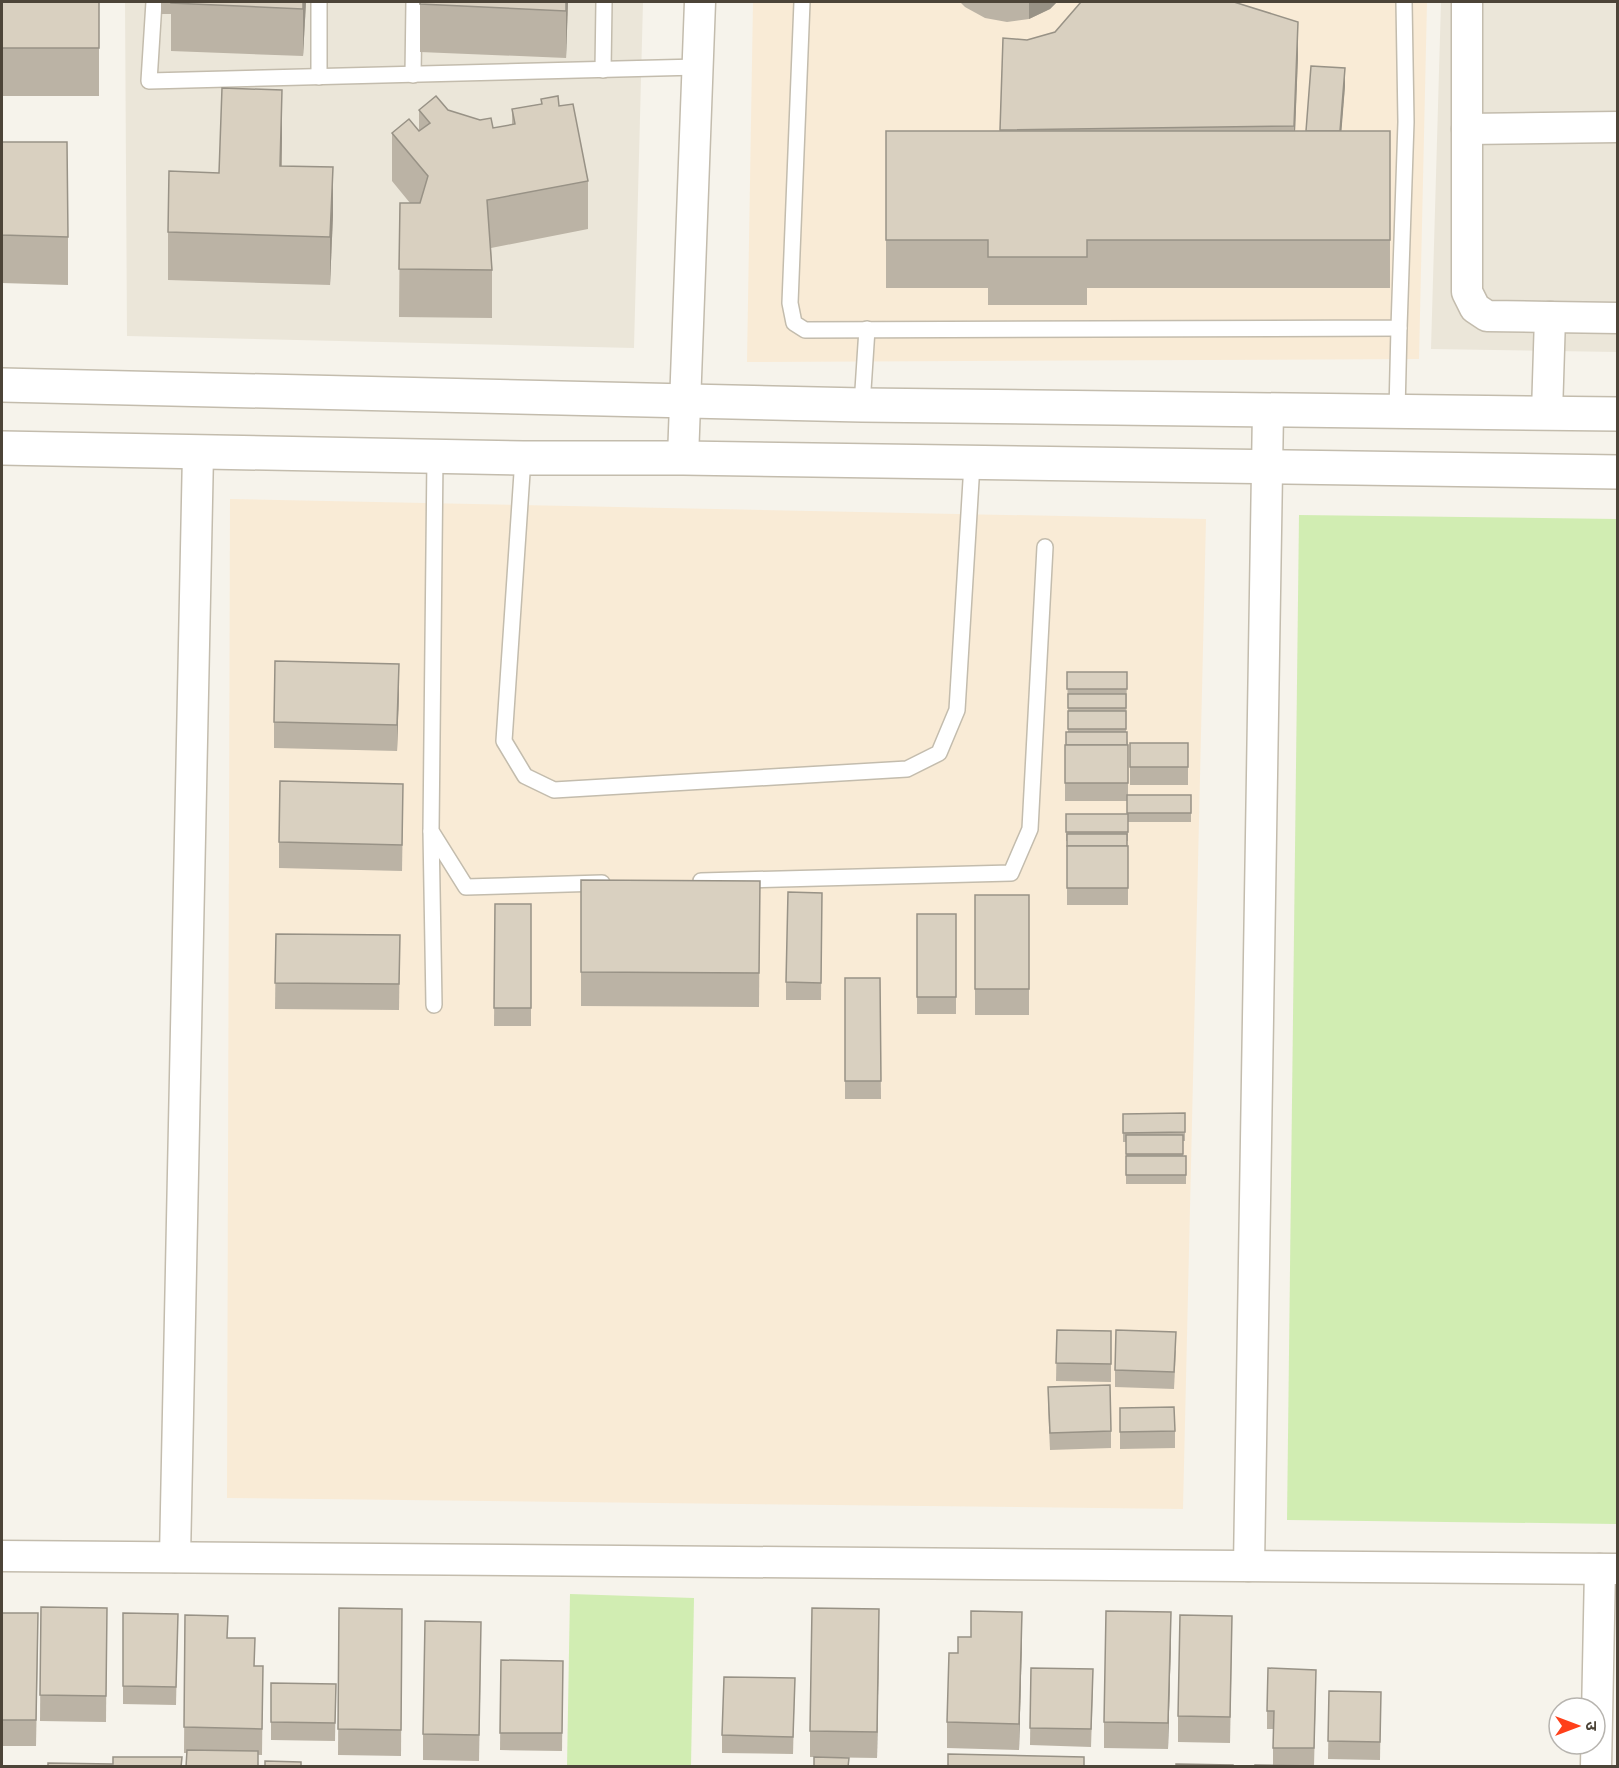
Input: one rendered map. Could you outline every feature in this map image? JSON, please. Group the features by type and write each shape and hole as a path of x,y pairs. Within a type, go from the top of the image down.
{"street":[{"path":"683,458 700,2"},
{"path":"1467,2 1467,292 1475,308 1487,316 1617,318"},
{"path":"1467,129 1617,127"},
{"path":"1547,413 1550,317"},
{"path":"2,385 861,405 1617,414"},
{"path":"1249,1566 1268,410"},
{"path":"2,448 435,457 683,458 1617,472"},
{"path":"175,1557 198,453"},
{"path":"2,1556 1609,1569 1596,1767"}],"lane":[{"path":"154,2 149,81 698,67"},
{"path":"319,2 319,77"},
{"path":"413,75 414,2"},
{"path":"603,70 604,2"},
{"path":"802,2 791,313 794,323 805,330 1399,328"},
{"path":"1397,411 1406,122 1404,2"},
{"path":"861,405 867,329"},
{"path":"434,1005 431,831 435,457"},
{"path":"523,458 504,741 525,776 554,790 907,769 939,753 957,710 972,464"},
{"path":"691,881 1011,873 1030,829 1045,547"},
{"path":"431,831 466,887 620,883"}],"shaded area":[{"path":"125,2 643,2 634,348 127,336"},
{"path":"753,2 1427,2 1419,359 747,362"},
{"path":"1441,2 1617,2 1617,352 1431,349"},
{"path":"230,499 1206,519 1183,1509 227,1498"}],"green space":[{"path":"1299,515 1617,519 1617,1524 1287,1520"},
{"path":"570,1594 694,1598 691,1766 567,1766"}],"building":[{"path":"2,2 99,2 99,48 2,48"},
{"path":"303,2 303,9 171,3"},
{"path":"420,2 566,2 566,11 420,4"},
{"path":"1081,2 1234,2 1298,22 1294,126 1000,130 1003,38 1027,40 1055,32"},
{"path":"1311,66 1345,68 1340,131 1306,131"},
{"path":"222,88 282,90 280,166 333,167 330,237 168,232 169,171 219,173"},
{"path":"436,96 448,110 480,120 491,118 493,128 515,124 512,109 542,104 541,99 558,96 559,106 573,104 588,181 487,200 492,270 399,269 400,203 420,203 428,176 392,133 409,119 419,131 430,123 419,110"},
{"path":"886,131 1390,131 1390,240 1087,240 1087,257 988,257 988,240 886,240"},
{"path":"2,142 67,142 68,237 2,235"},
{"path":"275,661 399,664 397,725 274,722"},
{"path":"1067,672 1127,672 1127,689 1067,689"},
{"path":"1068,694 1126,694 1126,708 1068,708"},
{"path":"1068,711 1126,711 1126,729 1068,729"},
{"path":"1066,732 1127,732 1127,745 1066,745"},
{"path":"1130,743 1188,743 1188,767 1130,767"},
{"path":"1065,745 1128,745 1128,783 1065,783"},
{"path":"280,781 403,784 402,845 279,842"},
{"path":"1127,795 1191,795 1191,813 1127,813"},
{"path":"1066,814 1128,814 1128,832 1066,832"},
{"path":"1067,834 1127,834 1127,846 1067,846"},
{"path":"1067,846 1128,846 1128,888 1067,888"},
{"path":"581,880 760,881 759,973 581,972"},
{"path":"788,892 822,893 821,983 786,982"},
{"path":"975,895 1029,895 1029,989 975,989"},
{"path":"495,904 531,904 531,1008 494,1008"},
{"path":"917,914 956,914 956,997 917,997"},
{"path":"276,934 400,935 399,984 275,983"},
{"path":"845,978 880,978 881,1081 845,1081"},
{"path":"1185,1113 1185,1132 1123,1133 1123,1114"},
{"path":"1126,1135 1183,1135 1183,1154 1126,1154"},
{"path":"1126,1156 1186,1156 1186,1175 1126,1175"},
{"path":"1057,1330 1111,1331 1111,1364 1056,1363"},
{"path":"1116,1330 1176,1332 1174,1372 1115,1370"},
{"path":"1110,1385 1111,1431 1050,1433 1048,1387"},
{"path":"1174,1407 1175,1431 1120,1432 1120,1408"},
{"path":"41,1607 107,1608 106,1696 40,1695"},
{"path":"339,1608 402,1609 401,1730 338,1729"},
{"path":"812,1608 879,1609 877,1732 810,1731"},
{"path":"971,1611 1022,1612 1019,1724 947,1722 949,1653 958,1653 958,1637 971,1637"},
{"path":"1106,1611 1171,1612 1168,1723 1104,1722"},
{"path":"2,1613 38,1613 36,1720 2,1720"},
{"path":"123,1613 178,1614 176,1687 123,1686"},
{"path":"185,1615 228,1616 227,1638 255,1638 254,1666 263,1666 262,1729 184,1727"},
{"path":"1180,1615 1232,1616 1230,1717 1178,1716"},
{"path":"425,1621 481,1622 479,1735 423,1734"},
{"path":"501,1660 563,1661 562,1733 500,1733"},
{"path":"1031,1668 1093,1669 1091,1729 1030,1728"},
{"path":"1268,1668 1316,1670 1314,1748 1273,1748 1274,1711 1267,1711"},
{"path":"724,1677 795,1678 793,1737 722,1735"},
{"path":"271,1683 336,1684 335,1723 271,1722"},
{"path":"1329,1691 1381,1692 1380,1742 1328,1741"},
{"path":"187,1750 258,1751 258,1767 186,1767"},
{"path":"948,1754 1084,1757 1084,1767 948,1767"},
{"path":"113,1757 182,1757 181,1767 48,1767 48,1763 113,1764"},
{"path":"814,1757 849,1758 848,1767 795,1767 814,1766"},
{"path":"265,1761 301,1762 301,1767 265,1767"},
{"path":"1176,1764 1233,1765 1233,1767 1176,1767"},
{"path":"1255,1765 1316,1766 1316,1767 1255,1767"},
{"path":"44,1766 44,1767 2,1767"}]}
